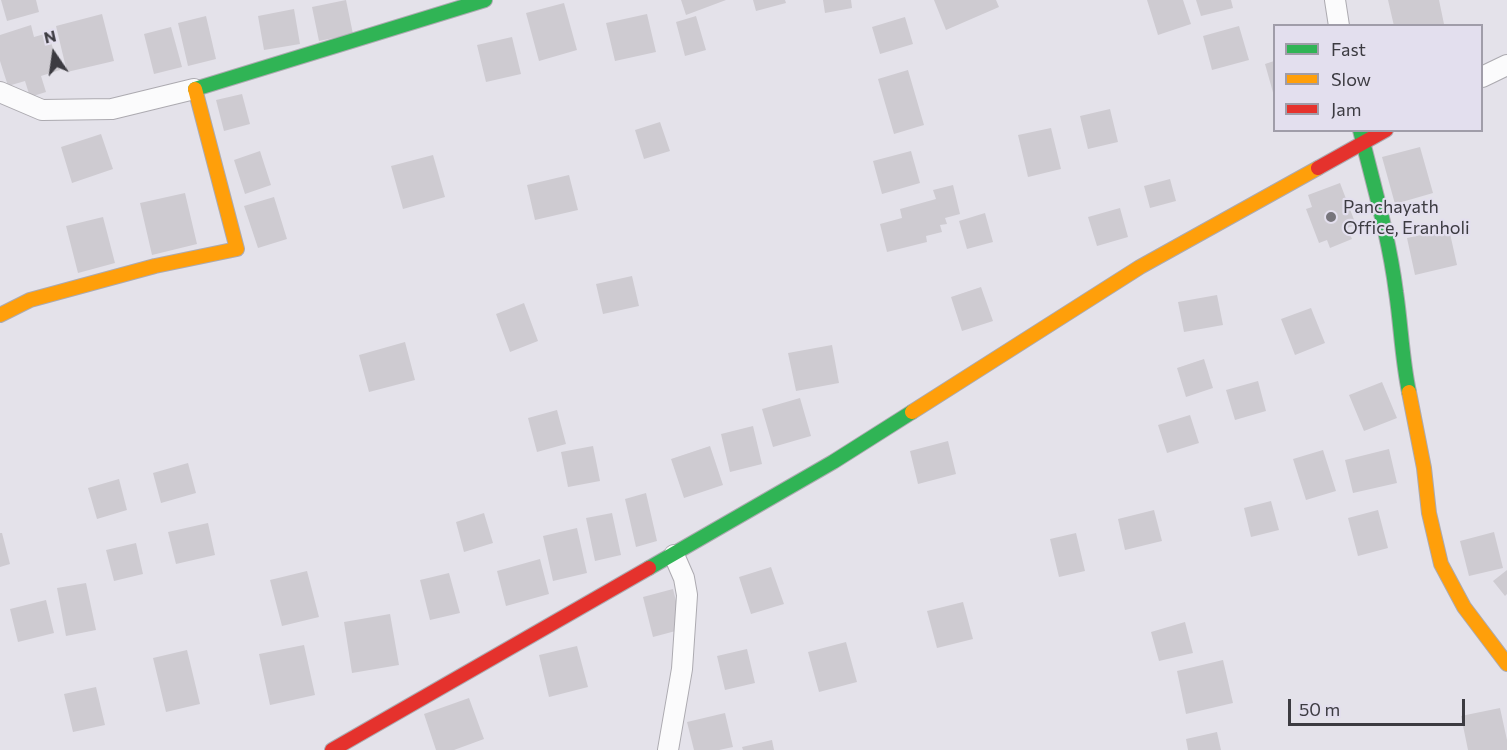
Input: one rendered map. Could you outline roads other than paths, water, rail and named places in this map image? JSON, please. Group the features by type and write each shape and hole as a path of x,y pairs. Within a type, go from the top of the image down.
{"street":[{"path":"0,92 42,110 112,109 194,89 485,0"},
{"path":"1335,0 1339,24"},
{"path":"1483,77 1507,65"},
{"path":"0,315 30,300 109,278 237,249 194,89"},
{"path":"332,750 833,462 1140,267 1361,137 1379,132"},
{"path":"1361,137 1378,203 1396,290 1403,362 1424,468 1429,513 1441,564 1464,607 1507,664"},
{"path":"668,750 668,739 682,669 687,595 684,578 674,555"}],"place":[{"name":"Panchayath Office, Eranholi","path":"1331,217"}]}
